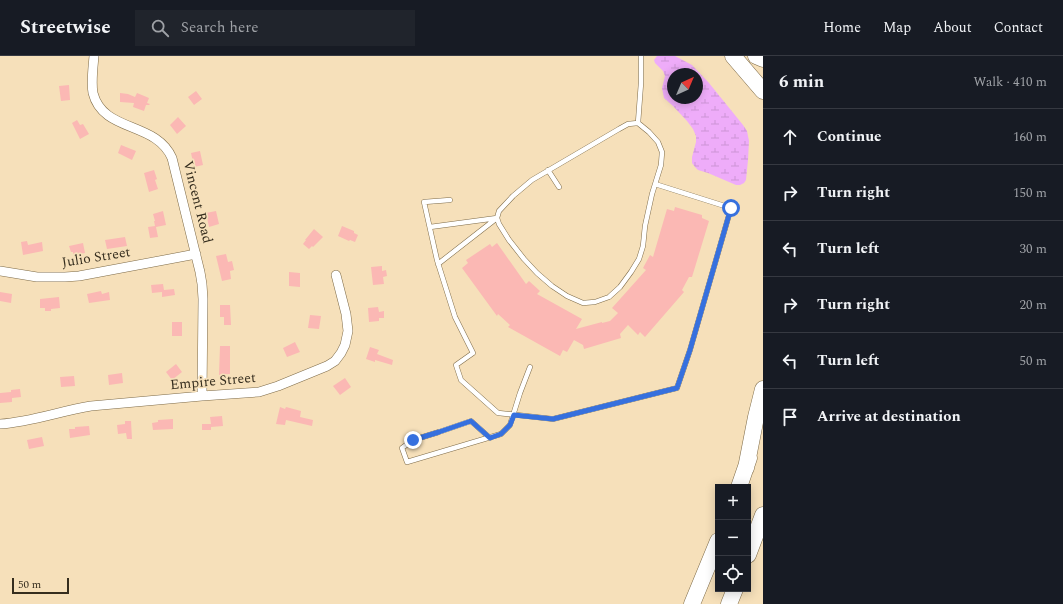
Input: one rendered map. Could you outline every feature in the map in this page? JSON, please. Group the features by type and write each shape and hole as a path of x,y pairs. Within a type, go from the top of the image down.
{"highway":[{"path":"733,56 763,91"},
{"path":"756,56 763,59"},
{"path":"746,468 763,389"},
{"path":"740,484 763,418"},
{"path":"751,547 763,515"},
{"path":"692,604 715,549"},
{"path":"729,604 734,592"}],"street":[{"name":"Vincent Road","path":"94,56 93,92 102,111 116,120 155,138 166,146 174,164 196,254 203,292 202,396"},
{"name":"Julio Street","path":"0,271 37,277 72,277 196,254"},
{"name":"Empire Street","path":"0,424 21,422 91,406 259,392 327,366 341,353 345,345 348,330 346,314 336,275"}],"lane":[{"path":"638,123 642,83 641,56"},
{"path":"638,123 658,142 662,152 661,165 645,226 643,246 639,259 620,287 609,297 595,302 583,303 567,296 552,286 524,259 498,224 497,218 499,211 513,196 532,180 548,170 628,124 638,123"},
{"path":"548,170 559,187"},
{"path":"450,200 424,202 438,264 455,317 473,353 456,365 461,380 498,413 553,419 677,388 690,350 731,208 655,184"},
{"path":"430,227 497,218"},
{"path":"438,264 497,218"},
{"path":"490,438 471,421 413,440 402,448 407,462 490,438 501,434 510,425 530,367"}],"green space":[{"path":"657,56 675,56 695,68 667,68 667,101 664,98 662,88 665,76 663,71 654,60"},
{"path":"703,77 709,83 747,131 749,141 748,160 746,180 744,183 736,185 698,170 695,167 692,163 692,157 696,136 687,121 671,104 703,104"}],"building":[{"path":"69,85 70,100 61,101 59,86"},
{"path":"196,91 202,99 194,105 188,97"},
{"path":"120,93 135,97 137,93 149,98 147,103 150,104 146,105 144,111 133,107 134,103 120,102"},
{"path":"178,117 186,126 177,134 170,125"},
{"path":"77,120 80,125 83,124 89,134 80,139 72,123"},
{"path":"121,145 136,151 132,160 118,153"},
{"path":"200,151 203,165 194,167 191,153"},
{"path":"154,170 158,189 149,192 144,173"},
{"path":"675,207 702,215 702,218 709,221 692,277 689,277 682,290 684,292 645,337 640,332 638,335 628,325 620,334 621,338 584,349 583,345 574,340 567,352 563,350 560,356 508,327 510,325 498,314 497,316 462,268 468,263 466,260 490,244 492,247 497,243 526,284 529,281 540,291 537,294 582,319 576,329 610,321 618,313 612,308 646,270 643,268 650,255 653,257 667,209 674,211"},
{"path":"163,211 166,225 156,227 158,237 150,238 148,227 155,226 153,214"},
{"path":"216,211 219,224 209,227 206,213"},
{"path":"342,226 354,231 354,233 358,235 355,242 338,236"},
{"path":"314,229 323,237 309,249 303,244"},
{"path":"125,237 127,246 107,249 105,240"},
{"path":"27,241 28,245 42,242 43,251 23,255 21,242"},
{"path":"83,243 85,253 73,255 73,252 71,252 69,246"},
{"path":"226,254 228,262 232,261 234,270 230,271 231,279 222,281 216,256"},
{"path":"382,266 382,271 386,270 387,276 383,277 384,284 373,285 371,267"},
{"path":"289,272 300,273 300,287 289,286"},
{"path":"163,284 164,290 174,289 175,295 162,297 162,292 152,293 151,285"},
{"path":"101,291 102,294 109,292 110,300 89,303 87,294"},
{"path":"0,292 12,294 11,303 0,301"},
{"path":"59,297 60,308 45,311 45,308 40,308 40,299"},
{"path":"220,305 230,305 231,325 224,325 224,317 220,317"},
{"path":"378,307 379,312 384,311 384,318 379,318 379,321 369,322 368,308"},
{"path":"310,315 321,316 319,329 308,328"},
{"path":"172,322 182,322 182,336 172,336"},
{"path":"295,342 300,352 287,357 283,348"},
{"path":"220,346 230,346 230,374 219,375"},
{"path":"370,347 379,350 377,354 393,360 392,365 366,359"},
{"path":"176,364 182,372 172,380 166,372"},
{"path":"122,373 123,383 109,385 108,375"},
{"path":"74,376 75,386 61,387 60,377"},
{"path":"345,378 351,387 340,395 333,386"},
{"path":"20,389 21,397 12,398 12,402 0,403 0,393"},
{"path":"280,407 301,411 300,417 313,420 312,426 286,420 285,425 276,424"},
{"path":"222,416 223,426 211,427 211,430 202,430 202,424 211,424 210,417"},
{"path":"173,419 173,429 153,430 152,423 158,422 158,420"},
{"path":"125,421 131,421 132,439 127,439 126,433 118,434 117,425 125,424"},
{"path":"89,426 90,435 70,438 69,429"},
{"path":"42,437 44,446 29,449 27,440"}],"route":[{"path":"413,440 471,421 490,438 501,434 510,425 514,415 553,419 677,388 690,350 731,208"}]}
